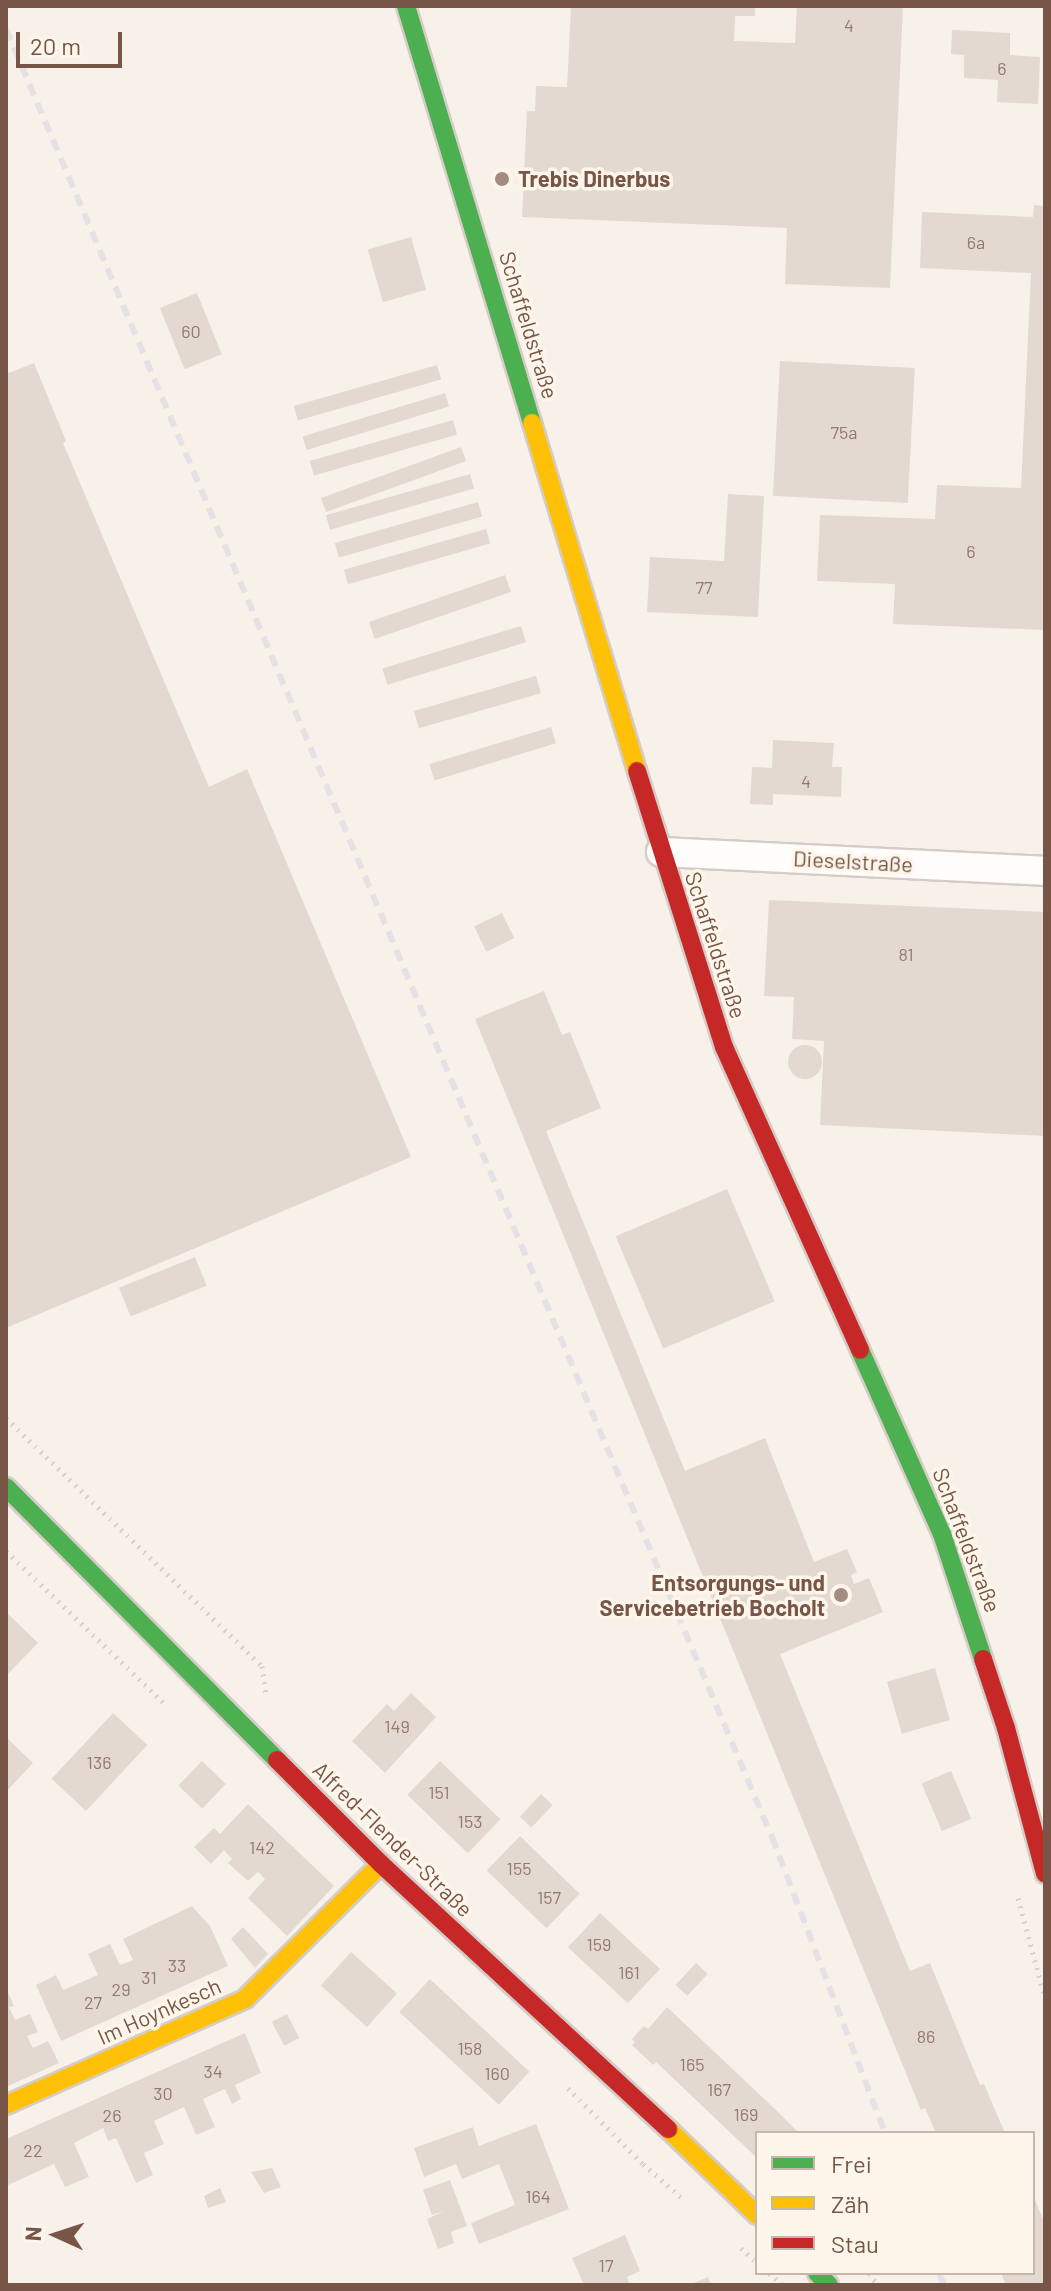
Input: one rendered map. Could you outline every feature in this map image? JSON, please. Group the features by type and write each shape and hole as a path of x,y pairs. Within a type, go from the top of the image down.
{"street":[{"name":"Schaffeldstraße","path":"406,6 661,852 724,1047 942,1534 1006,1728 1041,1844 1045,1874"},
{"name":"Dieselstraße","path":"661,852 1045,871"},
{"name":"Alfred-Flender-Straße","path":"6,1487 381,1864 587,2051 755,2213"},
{"name":"Im Hoynkesch","path":"6,2105 245,1999 381,1864"}],"path":[{"path":"6,1418 262,1666 268,1708"}],"building":[{"path":"571,6 755,6 755,16 735,16 734,41 795,43 797,6 903,6 890,288 785,284 787,228 522,217 527,111 535,111 536,86 567,87"},
{"path":"952,30 1010,33 1010,55 1040,57 1038,104 997,102 998,80 964,78 964,55 951,54"},
{"path":"1034,205 1045,206 1045,630 893,624 895,584 817,581 820,515 935,519 937,485 1021,488 1031,273 920,268 922,212 1033,217"},
{"path":"411,237 426,290 383,302 368,249"},
{"path":"197,293 222,354 185,369 160,308"},
{"path":"780,361 915,368 908,503 773,496"},
{"path":"34,363 66,441 63,443 209,787 247,769 411,1157 6,1328 6,374"},
{"path":"437,365 441,379 298,420 294,406"},
{"path":"445,393 449,406 307,450 303,437"},
{"path":"453,420 457,434 314,475 310,461"},
{"path":"461,447 466,461 326,512 321,498"},
{"path":"470,474 474,488 330,530 326,515"},
{"path":"728,494 764,496 758,617 647,612 650,557 724,561"},
{"path":"478,502 482,516 339,557 335,543"},
{"path":"486,529 490,543 348,584 344,570"},
{"path":"505,575 511,592 375,639 369,622"},
{"path":"521,626 526,642 387,685 382,668"},
{"path":"536,676 541,693 419,728 414,711"},
{"path":"551,727 556,743 435,780 430,764"},
{"path":"773,740 834,743 832,767 842,767 841,797 773,794 773,805 750,804 752,767 772,768"},
{"path":"769,900 1045,912 1045,1136 820,1125 824,1041 792,1039 794,997 764,996"},
{"path":"502,913 514,938 486,952 474,927"},
{"path":"544,991 562,1035 570,1032 601,1108 546,1131 685,1471 765,1438 814,1562 847,1549 857,1572 851,1575 854,1584 869,1578 883,1612 780,1654 910,1971 930,1963 980,2085 984,2084 1004,2131 935,2131 925,2108 921,2110 475,1019"},
{"path":"805,1045 817,1050 822,1062 817,1074 805,1079 793,1074 788,1062 793,1050"},
{"path":"727,1189 775,1301 663,1349 616,1236"},
{"path":"195,1257 207,1286 131,1316 119,1288"},
{"path":"6,1612 38,1643 6,1676"},
{"path":"935,1668 950,1720 902,1734 887,1682"},
{"path":"411,1693 436,1717 385,1773 352,1741 387,1704 394,1711"},
{"path":"113,1713 147,1745 86,1811 52,1779"},
{"path":"6,1737 33,1763 6,1792"},
{"path":"202,1761 226,1784 202,1808 178,1785"},
{"path":"440,1761 500,1819 468,1853 407,1795"},
{"path":"951,1771 971,1819 942,1831 922,1784"},
{"path":"541,1794 553,1805 532,1828 520,1817"},
{"path":"248,1804 334,1886 287,1936 248,1898 265,1879 258,1872 248,1881 228,1863 232,1859 224,1850 211,1864 194,1847 214,1828 220,1834"},
{"path":"520,1836 580,1894 546,1928 487,1871"},
{"path":"192,1906 210,1926 228,1966 61,2041 36,1985 56,1975 63,1990 98,1975 88,1954 110,1944 120,1965 133,1960 123,1939"},
{"path":"600,1913 660,1969 628,2003 568,1947"},
{"path":"243,1927 268,1954 255,1968 231,1939"},
{"path":"351,1952 397,1993 367,2027 321,1985"},
{"path":"696,1963 708,1974 687,1996 676,1985"},
{"path":"430,1979 529,2072 499,2105 399,2012"},
{"path":"6,1988 14,2006 9,2007 15,2020 30,2014 38,2032 27,2036 33,2048 48,2041 59,2063 6,2087"},
{"path":"667,2007 797,2131 755,2131 755,2156 656,2062 653,2065 632,2045 635,2042 632,2039 644,2026 648,2029"},
{"path":"287,2014 299,2038 284,2046 272,2022"},
{"path":"245,2033 261,2073 235,2085 241,2099 232,2104 225,2089 203,2099 215,2127 196,2135 184,2107 154,2121 164,2144 144,2153 153,2175 136,2183 116,2138 108,2141 103,2128 74,2143 89,2177 65,2187 54,2164 6,2186 6,2139"},
{"path":"536,2124 569,2209 479,2244 471,2223 515,2205 499,2164 462,2179 456,2164 424,2177 414,2148 473,2127 479,2146"},
{"path":"272,2168 281,2187 264,2193 251,2172"},
{"path":"450,2180 467,2226 451,2232 454,2243 438,2249 427,2219 444,2211 432,2215 423,2190"},
{"path":"220,2188 226,2202 208,2208 204,2196"},
{"path":"1035,2200 1045,2224 1045,2285 1006,2285 1002,2275 1035,2275"},
{"path":"625,2235 640,2271 627,2277 630,2285 584,2285 572,2258"},
{"path":"708,2277 711,2285 689,2285"}],"railway":[{"path":"6,29 772,1837 884,2131"},
{"path":"940,2275 944,2285"}],"traffic: fast":[{"path":"406,6 532,423"},
{"path":"860,1350 942,1534 983,1659"},
{"path":"6,1487 277,1760"},
{"path":"819,2275 829,2285"}],"traffic: slow":[{"path":"532,423 637,771"},
{"path":"6,2105 245,1999 381,1864"},
{"path":"668,2129 755,2213"}],"traffic: jam":[{"path":"637,771 724,1047 860,1350"},
{"path":"983,1659 1006,1728 1045,1874"},
{"path":"277,1760 381,1864 668,2129"}],"place":[{"name":"Trebis Dinerbus","path":"502,179"},
{"name":"Entsorgungs- und Servicebetrieb Bocholt","path":"841,1595"}]}
